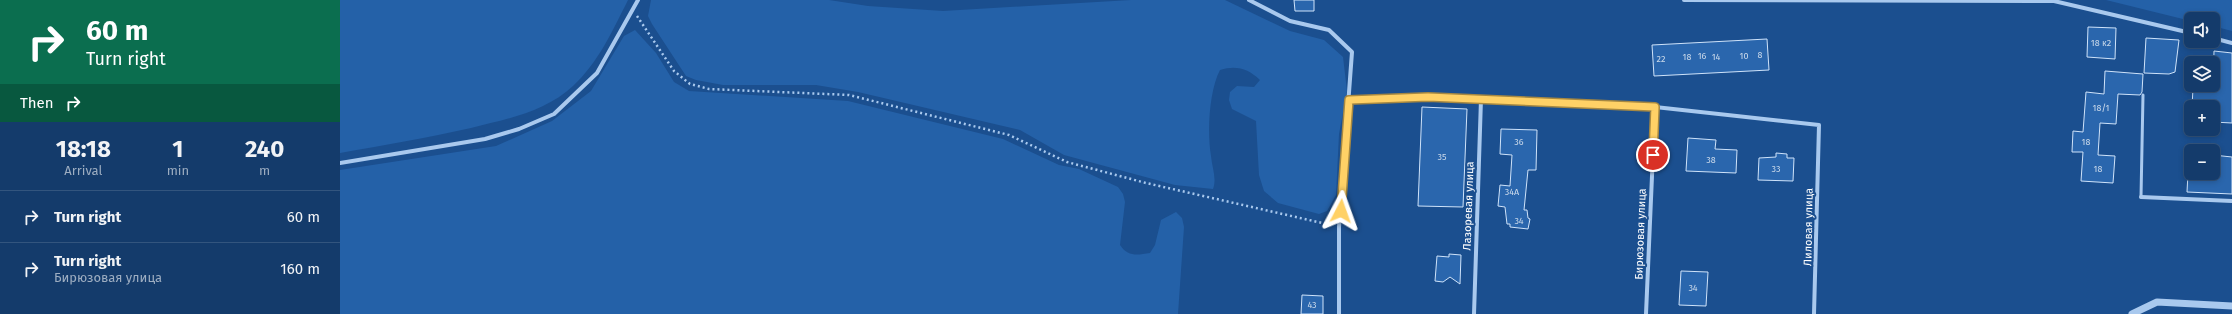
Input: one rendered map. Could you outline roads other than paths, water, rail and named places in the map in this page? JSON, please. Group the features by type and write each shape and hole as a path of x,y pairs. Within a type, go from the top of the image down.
{"street":[{"path":"340,163 485,139 519,129 554,114 597,73 638,0"},
{"path":"1249,0 1290,21 1329,30 1352,52 1339,227 1339,314"},
{"path":"1684,0 2054,1 2184,31"},
{"path":"2220,40 2232,43"},
{"path":"1349,100 1428,97 1655,107"},
{"name":"Лазоревая улица","path":"1474,314 1481,99"},
{"name":"Лиловая улица","path":"1655,107 1818,125 1819,140 1814,314"},
{"name":"Бирюзовая улица","path":"1646,314 1655,107"},
{"path":"2141,197 2232,201"},
{"path":"2132,314 2157,302 2232,306"}],"lane":[{"path":"2141,197 2143,95"}]}
